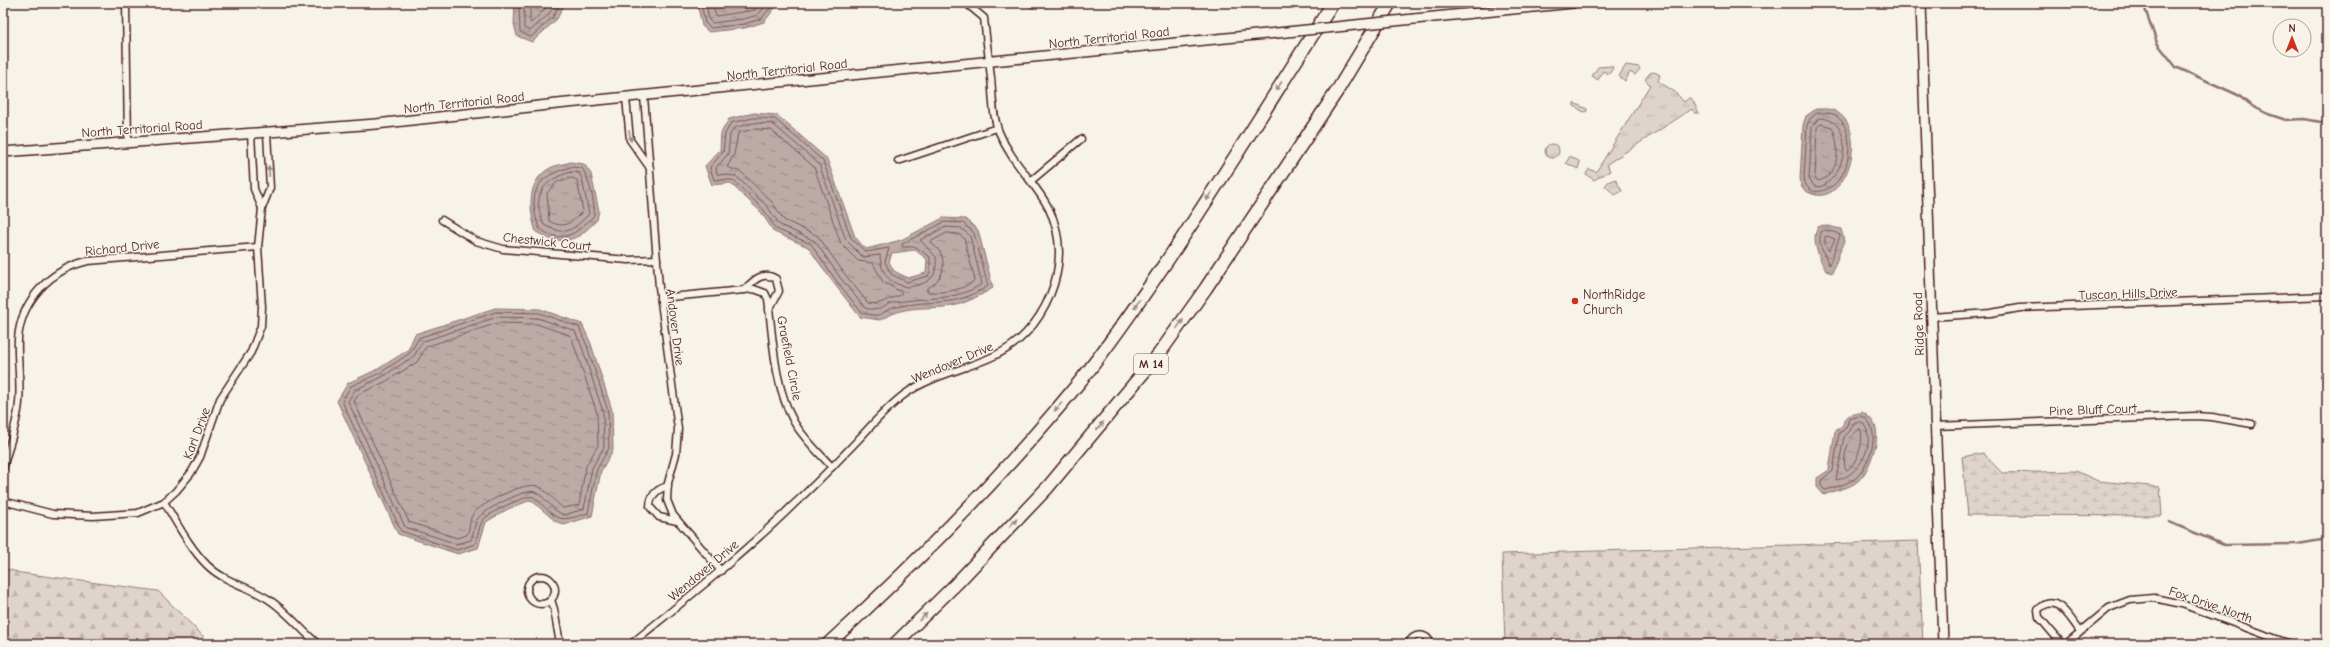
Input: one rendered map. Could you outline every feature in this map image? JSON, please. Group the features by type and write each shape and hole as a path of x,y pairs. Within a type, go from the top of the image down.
{"highway":[{"path":"828,644 894,584 976,499 1082,379 1120,328 1188,228 1333,3"},
{"name":"M 14","path":"895,644 956,584 1048,487 1159,354 1206,288 1337,91 1390,3"}],"main road":[{"name":"North Territorial Road","path":"3,152 251,134 454,117 644,96 1572,3"},
{"name":"Ridge Road","path":"1921,3 1943,644"}],"street":[{"path":"126,3 128,143"},
{"name":"Wendover Drive","path":"631,644 721,571 765,531 832,467 884,413 906,394 926,383 1000,354 1018,341 1036,322 1052,290 1059,252 1057,231 1052,213 1043,195 1009,152 997,128 984,18 966,3"},
{"name":"Andover Drive","path":"644,96 660,298 678,429 676,454 666,494 669,509 677,521 721,571"},
{"path":"626,98 630,140 650,168"},
{"path":"898,161 997,128"},
{"name":"Karl Drive","path":"3,501 54,514 93,516 138,513 164,502 186,481 196,465 220,399 251,352 258,336 262,307 258,247 262,208 270,188 267,132"},
{"name":"Karl Drive","path":"251,134 254,189 262,208"},
{"path":"1032,180 1081,139"},
{"name":"Chestwick Court","path":"442,220 476,241 503,249 628,260 657,260"},
{"name":"Richard Drive","path":"3,469 19,403 18,341 20,323 31,299 49,279 64,270 88,261 258,247"},
{"name":"Graefield Circle","path":"744,290 759,277 768,276 776,280 779,291 770,310"},
{"name":"Graefield Circle","path":"660,298 744,290 762,291 768,299 778,369 788,410 803,435 832,467"},
{"name":"Tuscan Hills Drive","path":"1931,317 1991,313 2020,308 2327,296"},
{"name":"Pine Bluff Court","path":"1935,426 2194,416 2212,417 2252,424"},
{"path":"668,486 659,489 653,495 650,507 659,517 677,521"},
{"path":"164,502 195,552 207,565 225,578 267,598 277,605 318,644"},
{"path":"551,600 543,604 531,600 527,591 530,582 542,576 551,580 555,593 551,600 560,644"},
{"name":"Fox Drive North","path":"2066,644 2101,612 2119,603 2130,600 2154,598 2182,604 2290,644"},
{"path":"2062,644 2038,617 2038,610 2045,603 2052,602 2058,606 2080,631"},
{"path":"1408,644 1412,638 1420,635 1427,638 1432,644"}],"green space":[{"path":"1023,3 1083,3 1031,8"},
{"path":"1626,65 1639,67 1640,69 1635,75 1630,72 1625,81 1619,76"},
{"path":"1612,66 1613,68 1609,74 1603,71 1598,80 1592,76 1598,67"},
{"path":"1654,72 1660,75 1658,81 1675,92 1684,102 1689,98 1692,99 1699,113 1695,113 1692,109 1607,164 1610,171 1594,180 1586,174 1589,169 1596,172 1650,85 1645,79 1650,73"},
{"path":"1574,103 1587,109 1587,111 1584,112 1574,106"},
{"path":"1552,144 1557,146 1559,151 1557,156 1552,158 1547,156 1545,151 1547,146"},
{"path":"1570,156 1580,162 1578,169 1566,163"},
{"path":"1615,179 1622,191 1615,195 1605,186 1608,182"},
{"path":"1983,453 2002,473 2076,471 2098,481 2160,487 2162,516 1968,515 1962,457"},
{"path":"1918,541 1923,643 1505,644 1502,554"},
{"path":"3,568 21,573 158,591 211,644 3,644"}],"water":[{"path":"515,3 565,3 557,19 532,42 517,36 514,24"},
{"path":"697,3 779,3 764,22 745,28 709,32 702,26"},
{"path":"1816,109 1830,109 1835,111 1847,123 1852,137 1852,154 1848,170 1840,184 1829,193 1816,195 1802,188 1800,179 1803,125 1806,116"},
{"path":"754,113 777,115 827,159 855,237 866,249 901,240 943,218 965,219 978,230 993,288 981,295 957,305 904,310 880,320 860,317 808,247 774,232 761,212 730,183 712,185 705,166 720,150 721,133 729,119","holes":["915,250 927,259 926,273 908,278 894,271 889,262 892,253"]},
{"path":"571,162 584,164 591,174 599,211 597,220 580,236 565,241 550,239 536,232 531,206 533,188 542,174 550,168"},
{"path":"1823,225 1841,229 1844,241 1832,273 1826,271 1815,244 1818,227"},
{"path":"495,308 540,309 582,324 591,344 612,410 613,450 601,471 592,516 564,525 555,521 531,500 508,509 486,522 478,548 458,554 398,534 337,401 348,383 378,369 408,350 415,334"},
{"path":"1862,412 1873,421 1877,433 1877,439 1869,465 1863,476 1854,484 1824,495 1817,487 1817,478 1829,470 1835,431 1843,425 1847,416"}],"waterway":[{"path":"2143,3 2157,43 2176,67 2238,95 2250,105 2268,114 2286,120 2304,119 2327,123"},
{"path":"2327,370 2323,371 2321,376 2327,383"},
{"path":"2169,522 2224,545 2298,544 2327,539"}],"place":[{"name":"NorthRidge Church","path":"1575,301"}]}
